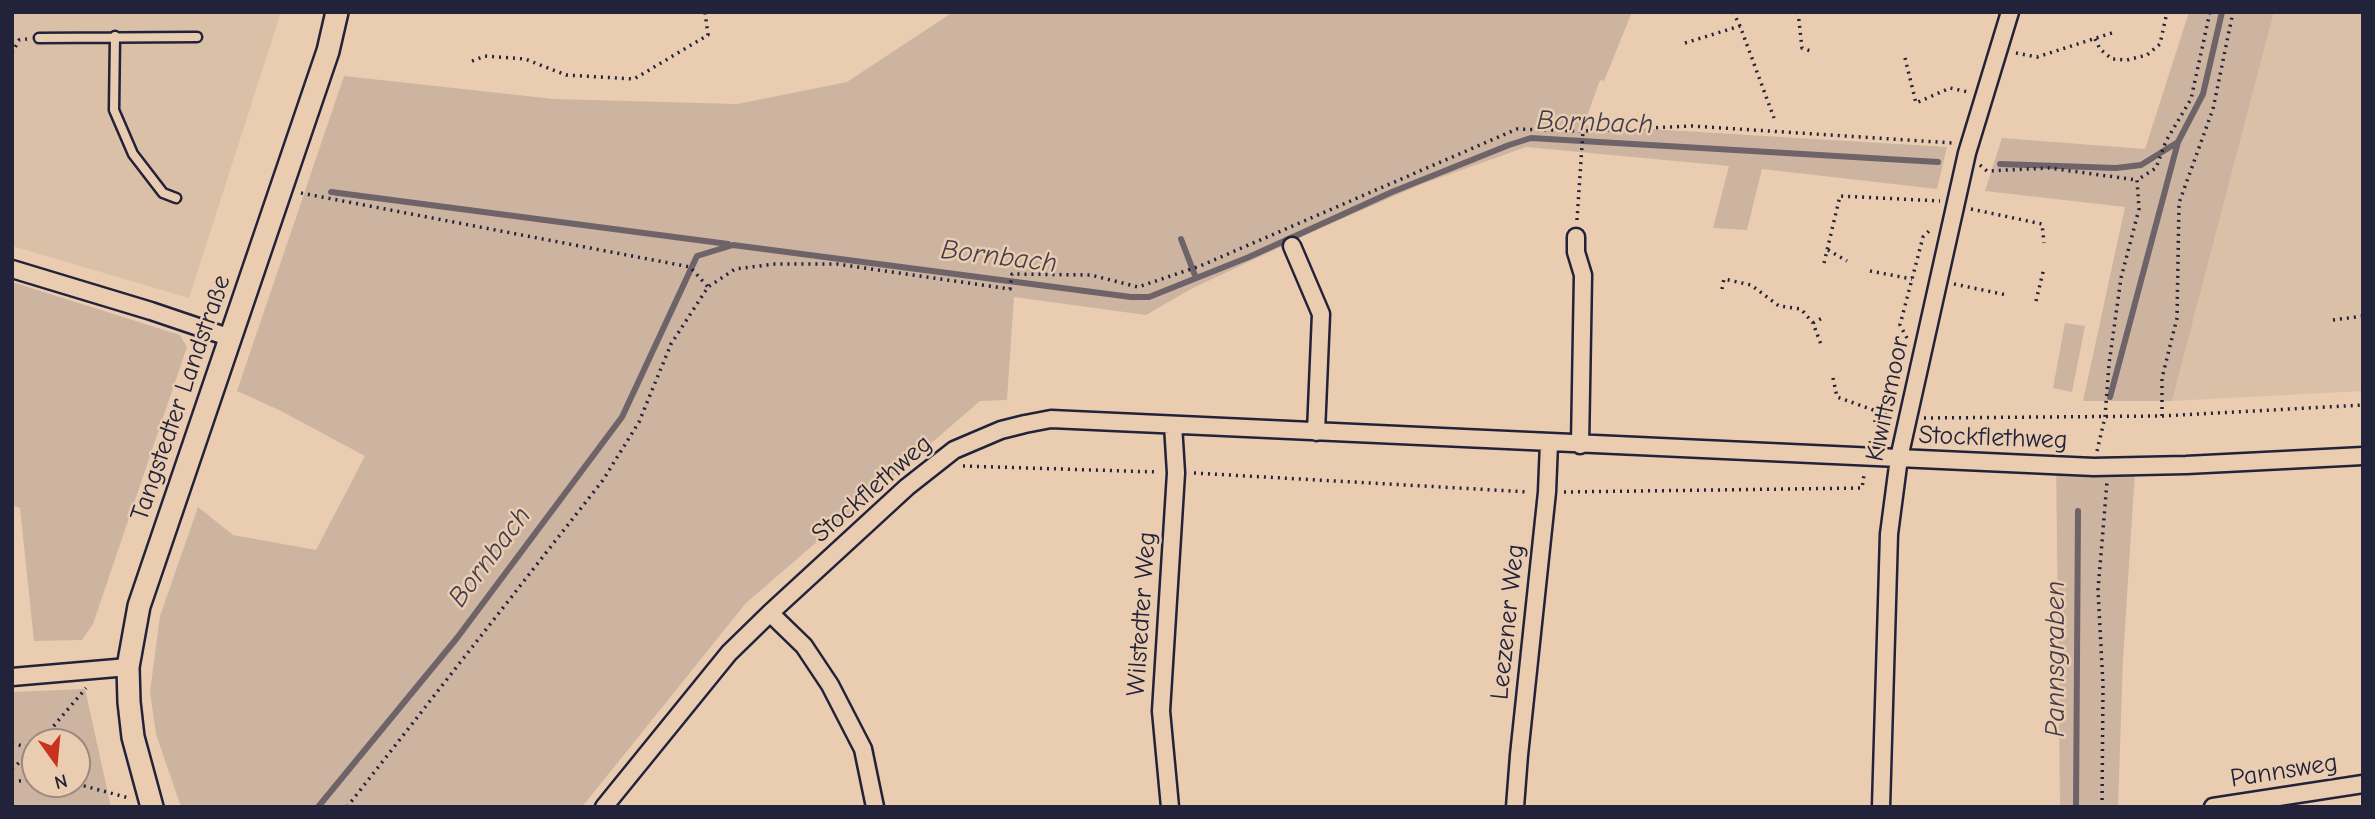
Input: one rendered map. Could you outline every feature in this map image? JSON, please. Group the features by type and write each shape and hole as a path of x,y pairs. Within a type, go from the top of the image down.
{"street":[{"name":"Tangstedter Landstraße","path":"152,805 133,737 128,667 139,606 282,190 328,51 337,12"},
{"name":"Kiwittsmoor","path":"1881,807 1889,534 1899,458 1967,153 2010,12"},
{"path":"1576,237 1576,252 1583,275 1580,445"},
{"path":"1292,246 1321,314 1316,432"},
{"path":"12,269 231,338"},
{"name":"Stockflethweg","path":"604,807 729,653 916,479 954,450 1001,430 1051,419 2101,467 2363,456"},
{"name":"Wilstedter Weg","path":"1170,807 1161,711 1176,472 1173,425"},
{"name":"Leezener Weg","path":"1516,807 1518,755 1547,492 1549,443"},
{"path":"770,613 804,646 830,685 863,749 875,807"},
{"path":"12,677 128,667"},
{"name":"Pannsweg","path":"2213,807 2363,783"}],"lane":[{"path":"116,36 114,110 133,154 163,193 176,198"},
{"path":"39,38 197,37"}],"path":[{"path":"472,61 485,56 524,59 566,75 634,79 709,35 705,12"},
{"path":"1733,12 1774,118"},
{"path":"1798,12 1802,48 1813,52"},
{"path":"2095,39 2100,49 2112,59 2127,60 2147,55 2160,44 2167,12"},
{"path":"347,807 603,480 639,422 671,344 708,287 735,269 775,264 825,264 1010,289 1012,274 1091,275 1138,287 1200,266 1517,129 1583,131 1692,126 1955,143 1987,171 2049,168 2137,180 2156,168 2166,141 2191,99 2210,12"},
{"path":"2162,416 2162,378 2177,318 2179,203 2213,109 2233,12"},
{"path":"1685,43 1740,26"},
{"path":"1999,48 2037,57 2115,32"},
{"path":"12,52 19,40 39,38"},
{"path":"1905,58 1916,103 1950,88 1984,96"},
{"path":"1576,237 1583,131"},
{"path":"2102,807 2104,685 2098,590 2101,467 2109,364 2121,278 2139,209 2137,180"},
{"path":"282,190 690,267 708,287"},
{"path":"1824,263 1839,196 1942,201 2042,225 2043,243"},
{"path":"1827,250 1847,261"},
{"path":"2036,301 2044,268"},
{"path":"1870,271 1912,279"},
{"path":"1722,289 1724,279 1751,285 1779,306 1801,309 1813,323 1822,347"},
{"path":"1939,280 2007,295"},
{"path":"2333,320 2363,316"},
{"path":"1813,323 1824,317"},
{"path":"1833,379 1837,397 1891,416"},
{"path":"52,728 89,685 92,670"},
{"path":"91,788 152,805"}],"shaded area":[{"path":"12,12 281,12 189,298 12,246"},
{"path":"953,12 1632,12 1604,81 1600,80 1584,125 1947,147 1937,189 1762,169 1747,230 1713,228 1729,166 1526,147 1422,184 1321,228 1191,289 1146,315 1014,297 1007,400 980,401 746,603 582,807 181,807 156,734 150,692 160,616 198,507 233,535 316,550 365,456 237,391 344,76 554,99 737,104 847,82"},
{"path":"2189,12 2274,12 2172,401 2083,401 2125,207 1985,191 2002,138 2145,149"},
{"path":"2274,12 2363,12 2363,391 2172,401"},
{"path":"12,282 180,335 187,347 93,624 82,640 34,641 20,508 12,505"},
{"path":"2065,323 2085,326 2072,392 2053,388"},
{"path":"2056,456 2136,456 2123,659 2118,807 2060,807"},
{"path":"85,689 111,807 12,807 12,692"}],"waterway":[{"name":"Bornbach","path":"2000,164 2116,168 2141,165 2178,142 2203,94 2222,12"},
{"name":"Bornbach","path":"318,807 457,638 622,417 697,256 733,245 1131,297 1149,297 1249,257 1392,192 1531,138 1938,162"},
{"name":"Pannsgraben","path":"2110,397 2178,142"},
{"path":"331,192 728,244"},
{"path":"1181,239 1196,278"},
{"name":"Pannsgraben","path":"2076,807 2078,511"}]}
